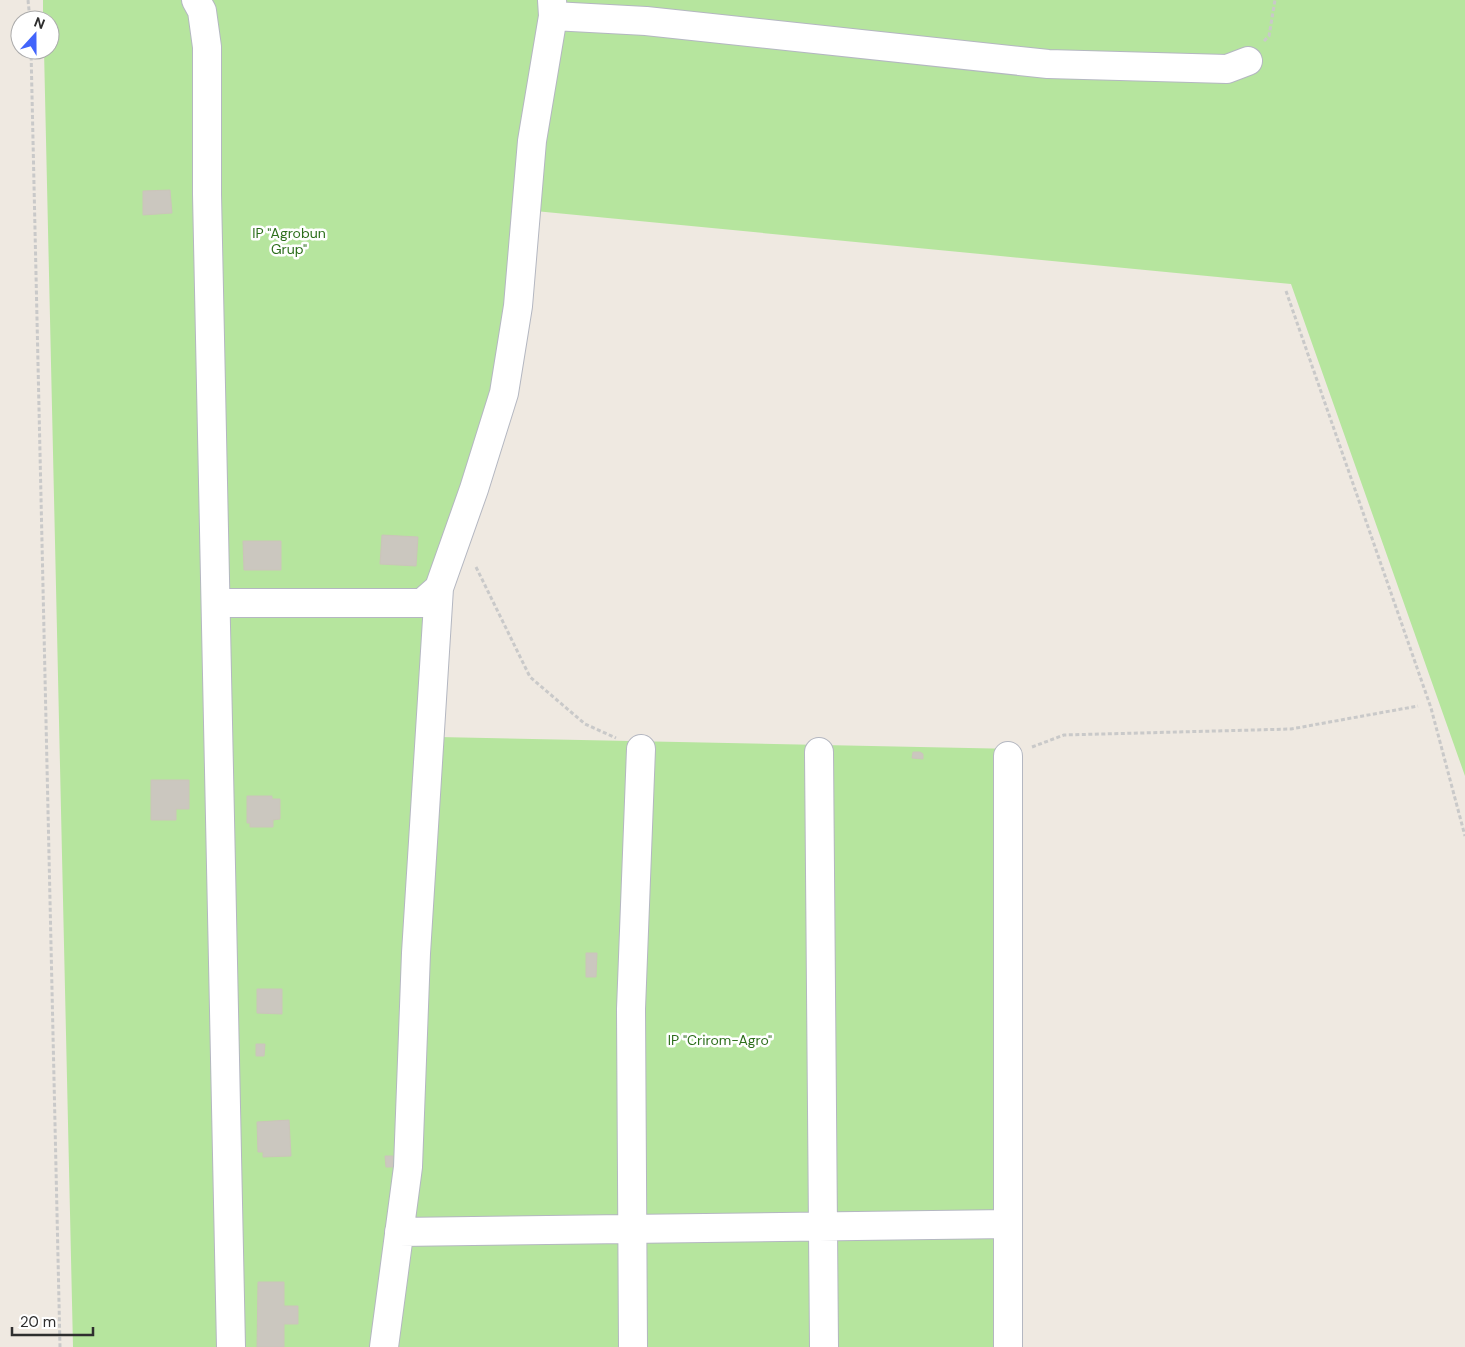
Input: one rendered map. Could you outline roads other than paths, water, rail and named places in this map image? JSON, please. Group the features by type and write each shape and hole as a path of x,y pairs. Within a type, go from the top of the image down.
{"street":[{"path":"196,0 202,11 207,47 207,213 230,1347"},
{"path":"384,1347 408,1167 416,953 439,588 459,533 504,393 518,306 532,141 552,8 646,21 1048,64 1228,69 1248,60"},
{"path":"216,603 422,603 439,588"},
{"path":"633,1347 631,1009 641,750"},
{"path":"819,752 824,1347"},
{"path":"1008,756 1008,1347"},
{"path":"400,1232 1008,1224"}],"park label":[{"name":"IP \"Agrobun Grup\"","path":"289,242"},
{"name":"IP \"Crirom-Agro\"","path":"720,1040"}]}
